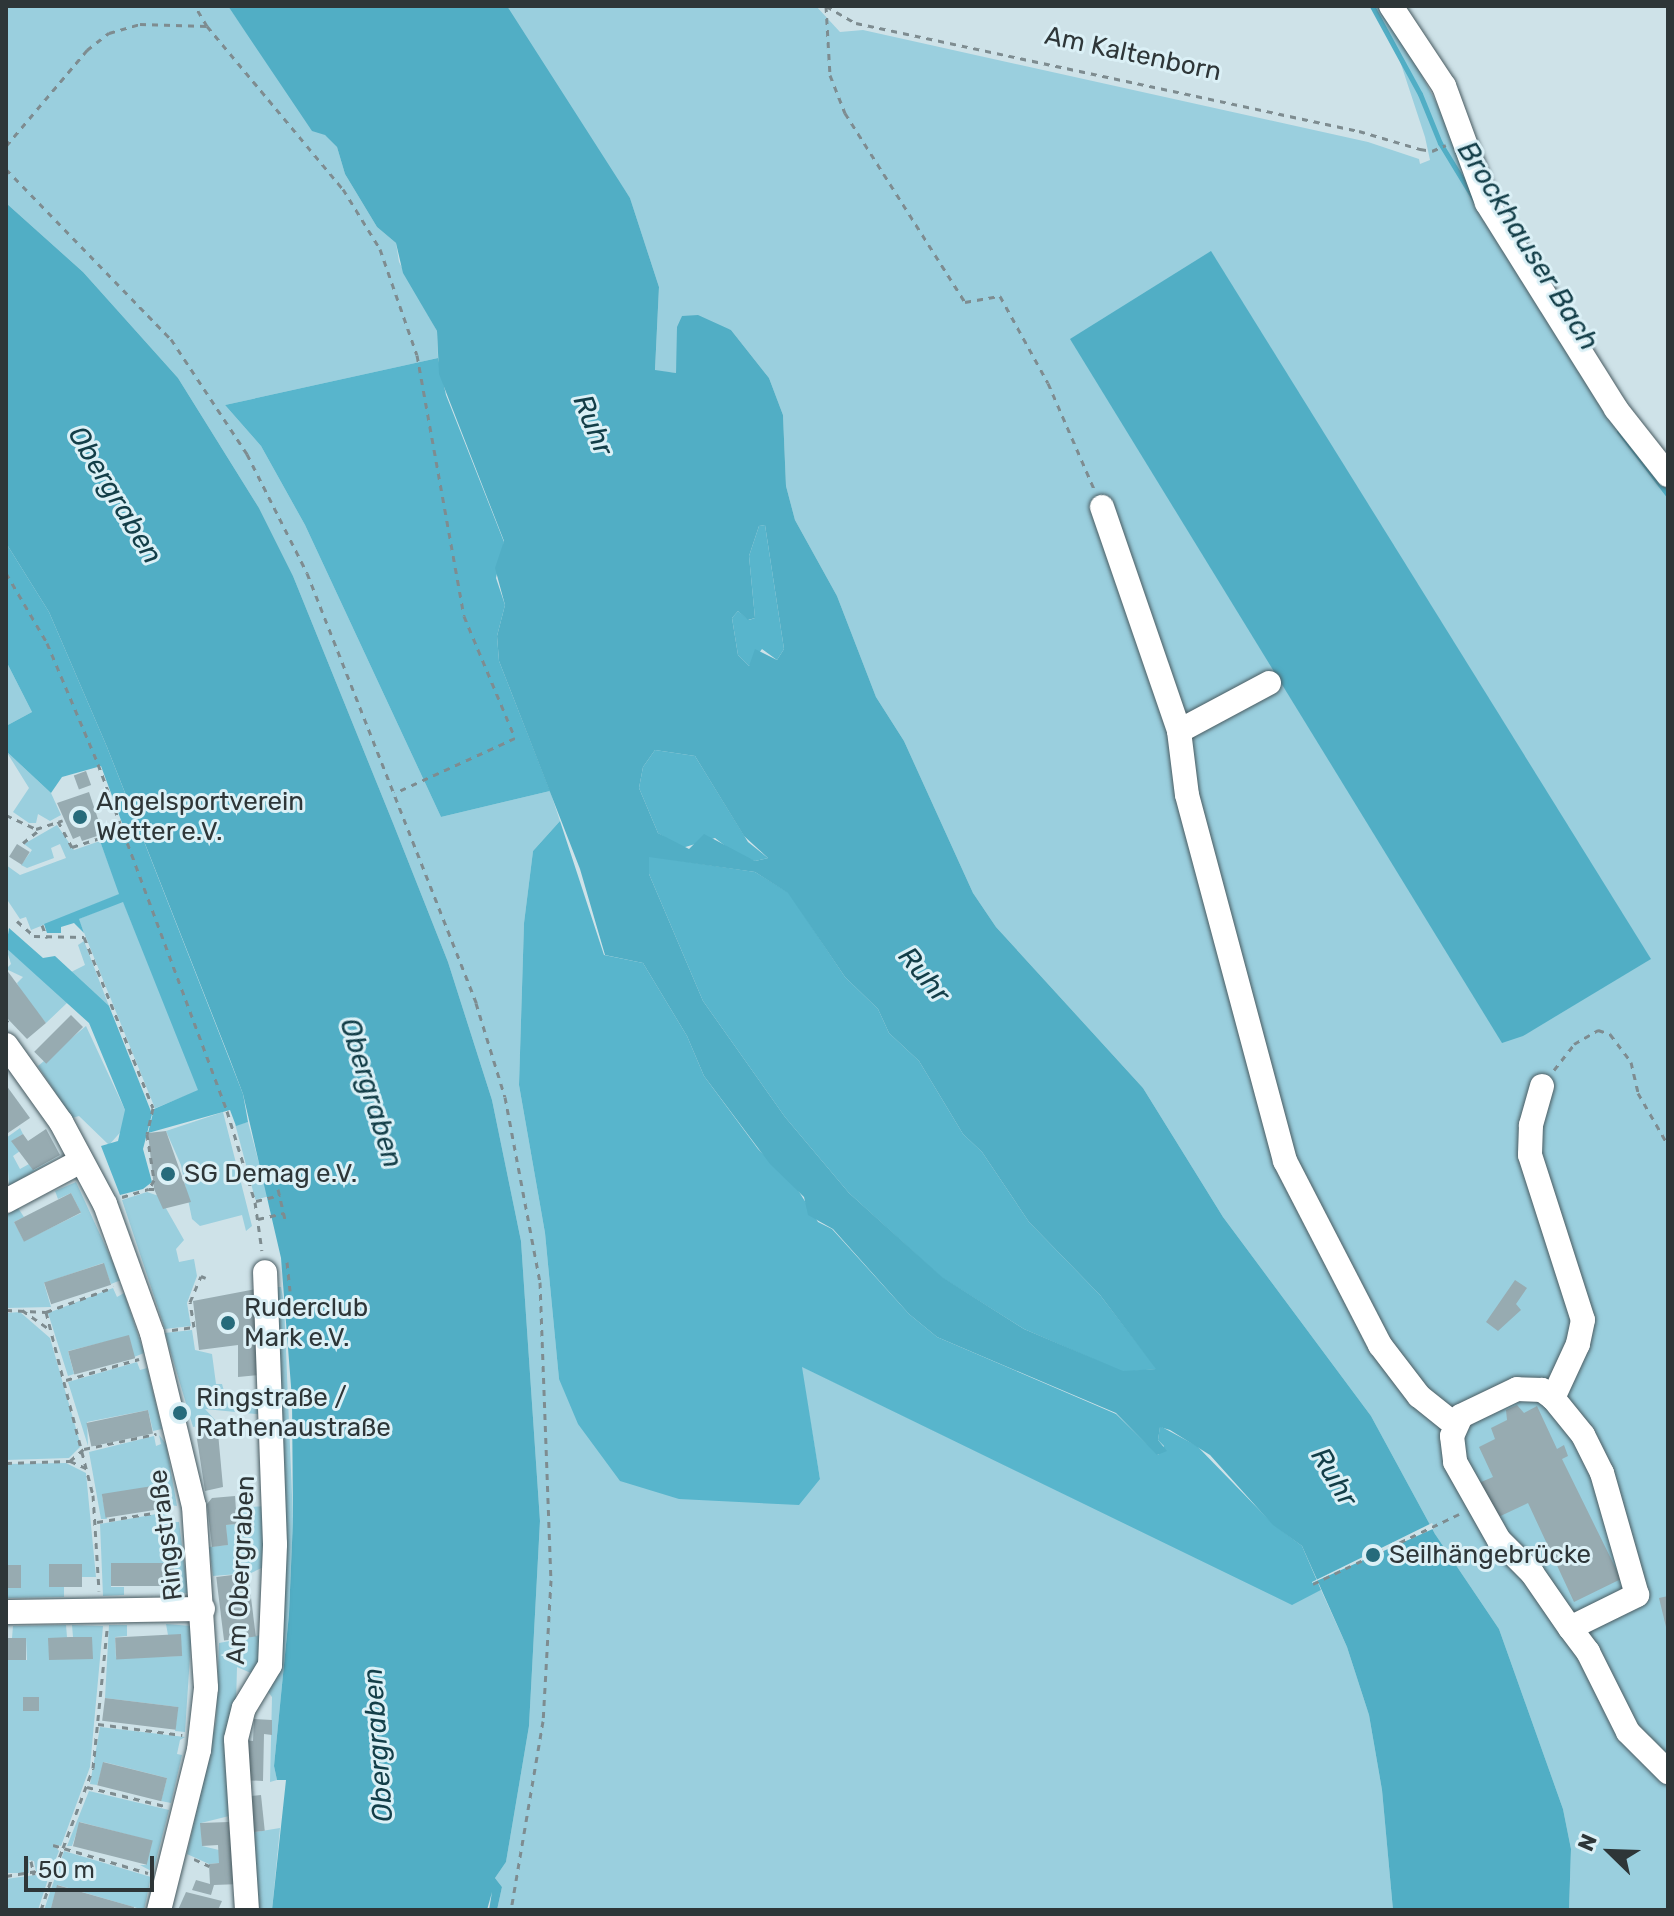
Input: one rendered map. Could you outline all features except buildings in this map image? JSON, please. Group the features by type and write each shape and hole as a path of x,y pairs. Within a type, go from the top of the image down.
{"street":[{"path":"1391,6 1444,86 1487,203 1616,409 1668,475"},
{"path":"1102,507 1179,731 1187,795 1285,1161 1380,1345 1419,1396 1454,1424 1455,1462 1467,1510 1570,1628 1628,1732 1668,1772"},
{"path":"1179,731 1269,683"},
{"name":"Ringstraße","path":"6,1045 61,1122 105,1204 158,1354 194,1506 206,1688 199,1750 159,1910"},
{"path":"1542,1086 1531,1125 1530,1155 1583,1320 1578,1344 1553,1398"},
{"path":"6,1201 81,1161"},
{"name":"Am Obergraben","path":"247,1910 236,1739 244,1708 270,1665 275,1544 276,1267"},
{"path":"1454,1424 1480,1404 1517,1389 1542,1390 1553,1398 1583,1435 1602,1473 1637,1595 1570,1628"},
{"path":"6,1612 203,1609"}],"path":[{"path":"195,6 207,26 343,189 380,249 417,355 464,616 515,738 428,781 395,793"},
{"path":"826,6 830,75 845,113 965,302 1000,296 1048,383 1102,507"},
{"name":"Am Kaltenborn","path":"826,6 856,23 1432,151 1451,143"},
{"path":"6,146 87,50 109,33 140,24 207,26"},
{"path":"6,169 171,339 247,454 307,573 476,1003 505,1097 540,1282 549,1466 548,1657 536,1772 511,1910"},
{"path":"6,573 47,643 122,831 216,1080 258,1219 276,1267 290,1291"},
{"path":"6,815 42,827"},
{"path":"23,843 42,827 60,820 72,847 122,831"},
{"path":"17,921 34,936 84,937 152,1104 153,1121 147,1134 154,1180 152,1189 119,1198"},
{"path":"42,925 47,938"},
{"path":"1542,1086 1574,1044 1598,1030 1610,1034 1631,1062 1638,1093 1668,1145"},
{"path":"255,1202 279,1192 285,1216 258,1219"},
{"path":"169,1331 194,1327 190,1302 201,1276 206,1278"},
{"path":"6,1310 46,1312 134,1279"},
{"path":"22,1310 51,1329"},
{"path":"41,1910 87,1787 98,1724 104,1611 97,1522 88,1469 46,1312"},
{"path":"66,1380 158,1354"},
{"path":"70,1461 84,1449 178,1429"},
{"path":"6,1463 70,1461 88,1469"},
{"path":"97,1522 194,1506"},
{"path":"1313,1584 1467,1510"},
{"path":"98,1724 181,1735"},
{"path":"87,1787 162,1805"},
{"path":"53,1845 125,1862 145,1873"},
{"path":"187,1856 209,1866"},
{"path":"31,1861 34,1875"},
{"path":"6,1876 34,1875 55,1868"}],"shaded area":[{"path":"6,6 228,6 299,108 337,147 345,174 377,227 396,243 399,262 437,331 438,358 225,405 261,446 305,525 441,817 550,791 560,821 533,851 524,923 519,1085 545,1233 559,1379 820,1479 801,1366 1292,1604 1321,1590 1347,1647 1369,1715 1382,1790 1393,1910 497,1910 502,1887 495,1878 506,1862 529,1726 540,1521 521,1241 492,1100 448,962 293,576 259,508 178,378 83,272 6,203"},
{"path":"499,6 816,6 840,32 863,30 1368,142 1419,159 1420,164 1430,160 1425,137 1397,52 1371,6 1385,6 1437,104 1471,183 1466,187 1618,430 1668,475 1668,1910 1569,1910 1571,1849 1563,1809 1499,1629 1435,1534 1371,1416 1223,1217 1143,1088 996,927 973,893 904,741 876,697 837,596 795,520 786,486 783,415 769,378 731,330 682,316 676,373 655,371 659,287 630,198"},
{"path":"438,358 446,395 504,542 496,578 505,605 497,636 499,661 550,791 441,817 305,525 261,446 225,405"},
{"path":"765,525 784,649 777,660 762,649 749,666 738,655 732,618 738,611 749,620 755,618 749,556 759,526"},
{"path":"6,543 49,612 107,747 243,1094 248,1122 236,1126 230,1110 148,1133 154,1109 198,1090 123,902 79,919 84,933 74,923 61,927 61,933 47,933 44,924 119,894 100,841 125,831 101,766 62,777 51,793 6,751 6,726 32,712 6,661"},
{"path":"6,661 32,712 6,726"},
{"path":"655,750 695,756 748,842 768,858 755,861 737,855 715,838 682,848 658,833 639,788 643,767"},
{"path":"6,751 51,793 61,815 50,821 38,814 36,823 29,823 13,812 29,788"},
{"path":"560,821 604,955 643,963 687,1036 704,1076 758,1149 796,1187 818,1222 832,1229 909,1314 937,1337 1116,1414 1158,1455 1164,1446 1158,1440 1160,1426 1197,1446 1273,1524 1302,1546 1321,1590 1292,1605 802,1367 820,1479 799,1505 679,1499 620,1481 578,1424 559,1379 545,1233 519,1085 524,923 533,851"},
{"path":"57,825 74,850 100,841 120,894 31,930 26,917 20,919 6,898 6,865 20,875 66,858 60,844 51,848 54,858 27,868 21,865 32,850 24,844"},
{"path":"649,856 755,872 789,893 845,977 878,1009 889,1033 919,1061 963,1134 982,1152 1029,1222 1100,1295 1157,1369 1123,1372 1024,1329 941,1277 849,1193 785,1117 703,1001 649,874"},
{"path":"123,901 199,1090 155,1108 78,919"},
{"path":"9,928 43,958 55,956 109,1006 152,1114 143,1149 152,1182 143,1189 120,1195 101,1146 118,1141 125,1110 89,1023 6,948"},
{"path":"84,941 107,1007 71,972 85,965 78,945"},
{"path":"6,948 68,1002 46,1023 21,992 17,983 23,977 6,969 11,964"},
{"path":"86,1026 125,1110 125,1127 109,1145 79,1116 72,1118 38,1066"},
{"path":"223,1112 252,1226 246,1231 242,1215 200,1226 192,1219 181,1165 166,1131"},
{"path":"248,1122 268,1196 255,1200 235,1125"},
{"path":"20,1128 23,1134 12,1141 20,1151 13,1156 20,1169 29,1164 34,1170 62,1155 9,1186 6,1138"},
{"path":"76,1182 121,1280 111,1284 103,1263 44,1283 51,1307 6,1308 6,1214 18,1208 24,1217 14,1222 24,1241 81,1213 71,1193 58,1199 55,1191"},
{"path":"147,1192 159,1196 184,1240 176,1249 179,1262 194,1259 197,1276 187,1303 191,1326 165,1329 122,1200"},
{"path":"270,1287 281,1287 284,1303 293,1519 289,1614 274,1766 277,1780 270,1782 272,1697 266,1689"},
{"path":"113,1288 117,1297 124,1293 144,1353 134,1357 129,1336 68,1351 74,1374 68,1376 48,1313"},
{"path":"20,1312 50,1338 81,1446 69,1458 6,1460 6,1313"},
{"path":"192,1330 195,1350 212,1354 216,1384 222,1384 228,1405 263,1404 266,1415 205,1409 217,1422 193,1427 165,1333"},
{"path":"137,1362 140,1370 147,1368 162,1429 153,1431 148,1410 87,1422 88,1446 68,1382"},
{"path":"159,1435 166,1444 177,1506 102,1496 107,1519 101,1519 89,1452 154,1436 156,1446 161,1444"},
{"path":"66,1463 86,1473 96,1577 82,1577 81,1564 49,1565 49,1587 64,1587 64,1597 8,1598 8,1588 21,1588 21,1566 6,1565 6,1464"},
{"path":"267,1506 270,1564 251,1573 213,1576 209,1547 227,1545 226,1525 237,1524 236,1508"},
{"path":"168,1512 169,1522 179,1522 188,1593 162,1595 162,1586 174,1586 174,1563 112,1564 111,1587 124,1587 124,1595 103,1596 100,1524"},
{"path":"166,1624 192,1626 185,1732 175,1731 178,1707 105,1698 109,1625 127,1625 127,1636 115,1637 116,1658 181,1656 181,1635 168,1635"},
{"path":"66,1625 67,1637 92,1659 92,1637 73,1637 72,1625 103,1626 90,1767 61,1846 53,1844 59,1851 53,1866 36,1872 34,1861 29,1860 29,1873 6,1873 6,1660 27,1660 26,1638 12,1638 13,1626"},
{"path":"266,1634 258,1676 237,1667 233,1815 201,1823 202,1846 219,1850 219,1863 209,1864 187,1854 216,1721 219,1643"},
{"path":"100,1727 185,1737 180,1740 177,1754 182,1755 171,1803 161,1801 167,1778 104,1762 97,1785 90,1784"},
{"path":"89,1791 169,1810 153,1872 140,1865 146,1865 152,1841 80,1822 72,1846 67,1846"},
{"path":"280,1828 272,1910 253,1910 249,1833"},
{"path":"64,1851 151,1877 144,1910 58,1885 51,1908 57,1910 44,1910"},
{"path":"50,1873 38,1910 6,1910 6,1879"}],"water":[{"name":"Ruhr","path":"228,6 507,6 630,198 659,287 655,370 676,373 677,327 682,316 698,315 731,330 769,378 783,415 786,486 795,520 837,596 876,697 904,741 973,893 996,927 1143,1088 1223,1217 1371,1416 1435,1534 1499,1629 1563,1809 1571,1849 1569,1910 1393,1910 1382,1790 1369,1715 1347,1647 1302,1546 1273,1525 1210,1455 1170,1430 1160,1427 1158,1440 1167,1451 1157,1455 1116,1413 937,1337 909,1314 833,1229 808,1215 804,1197 770,1164 704,1076 687,1036 643,963 605,955 580,869 499,661 497,636 505,605 495,568 504,541 439,374 437,331 403,273 396,243 377,227 345,174 337,147 325,135 312,131","holes":["765,525 784,649 777,660 755,649 749,666 738,655 732,618 738,611 748,620 755,618 749,556 759,526","655,750 695,756 744,836 768,858 755,861 704,834 689,849 658,833 639,788 643,767","649,857 755,872 788,893 845,977 878,1009 889,1033 919,1061 963,1134 982,1152 1029,1222 1100,1295 1156,1369 1123,1371 1024,1329 942,1277 849,1193 785,1117 703,1001 649,874"]},
{"name":"Obergraben","path":"6,203 83,272 178,378 259,508 293,576 448,962 492,1100 521,1241 540,1521 529,1726 506,1862 495,1878 502,1887 497,1910 489,1910 492,1892 487,1910 272,1910 286,1780 277,1780 274,1766 289,1614 293,1519 292,1399 281,1258 243,1094 229,1057 107,747 49,612 6,543"},
{"path":"1211,251 1651,959 1523,1036 1502,1043 1070,339"}],"pier":[{"path":"1432,1523 1435,1528 1312,1583 1312,1582"}],"waterway":[{"name":"Brockhauser Bach","path":"1372,6 1420,94 1440,143 1474,199"},
{"name":"Brockhauser Bach","path":"1619,431 1668,495"}],"place":[{"name":"Angelsportverein Wetter e.V.","path":"80,817"},
{"name":"SG Demag e.V.","path":"168,1174"},
{"name":"Ruderclub Mark e.V.","path":"228,1323"},
{"name":"Ringstraße / Rathenaustraße","path":"180,1413"},
{"name":"Seilhängebrücke","path":"1373,1555"}]}
